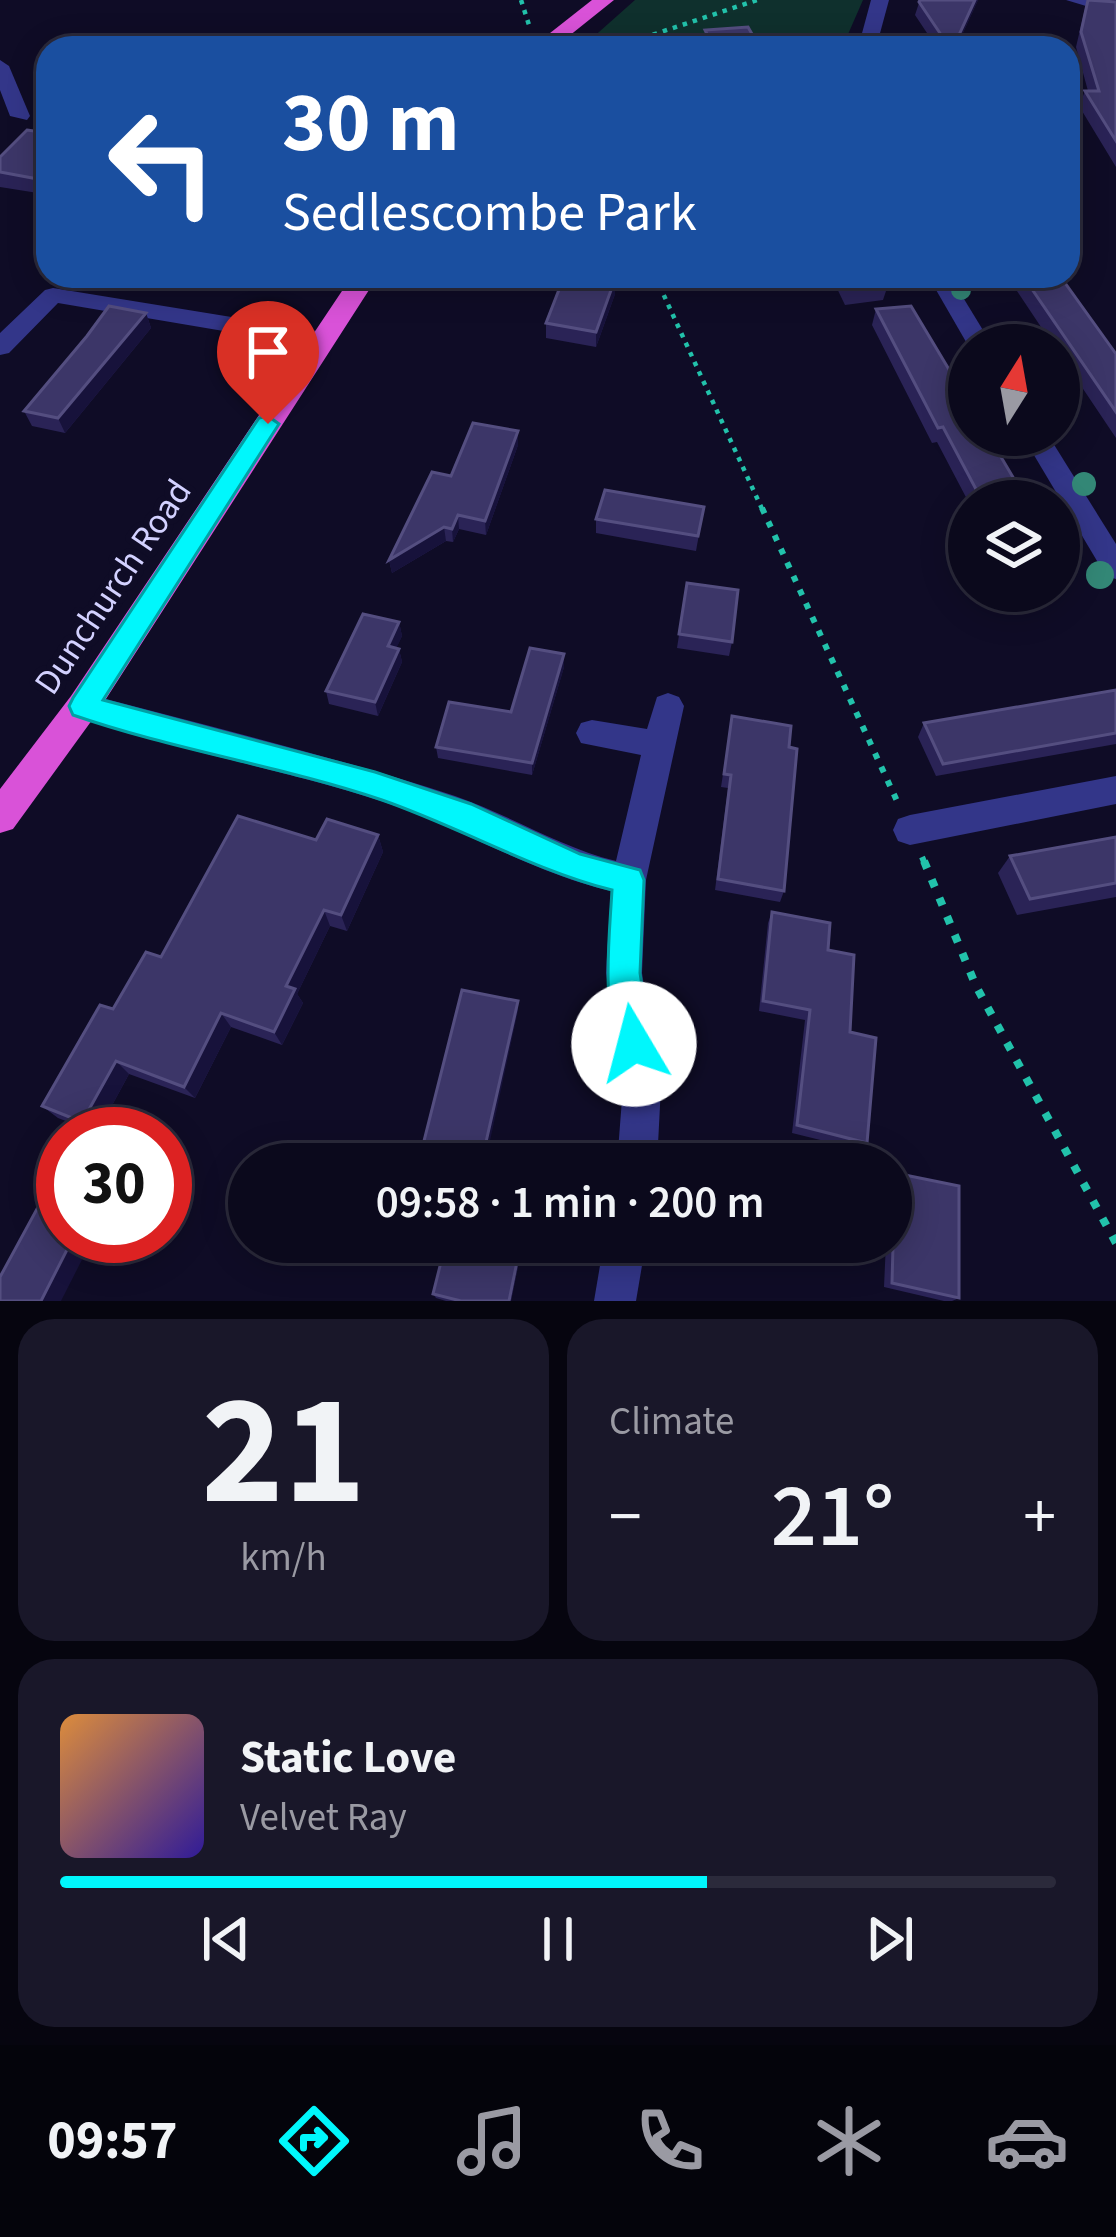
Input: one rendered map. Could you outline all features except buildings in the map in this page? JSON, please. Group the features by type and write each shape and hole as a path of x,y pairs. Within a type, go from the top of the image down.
{"highway":[{"path":"541,36 604,0"},
{"name":"Dunchurch Road","path":"0,817 83,706 357,288"}],"street":[{"path":"868,36 880,0"},
{"path":"0,66 10,117"},
{"path":"946,288 968,324"},
{"path":"0,347 53,295 322,340"},
{"path":"1048,456 1116,568"},
{"path":"83,706 375,785 460,813 576,867 628,880"},
{"path":"638,1143 642,1086 624,973 628,880 668,706"},
{"path":"592,733 659,745"},
{"path":"910,830 1116,790"},
{"path":"615,1301 621,1263"}],"lane":[{"path":"1072,0 1116,10"}],"path":[{"path":"521,0 535,36"},
{"path":"649,36 758,0"},
{"path":"661,288 910,830 976,986 1116,1243"}],"green space":[{"path":"635,0 863,0 847,36 594,36"}],"route":[{"path":"268,424 83,706 375,785 460,813 576,867 628,880 624,973 634,1044"}]}
